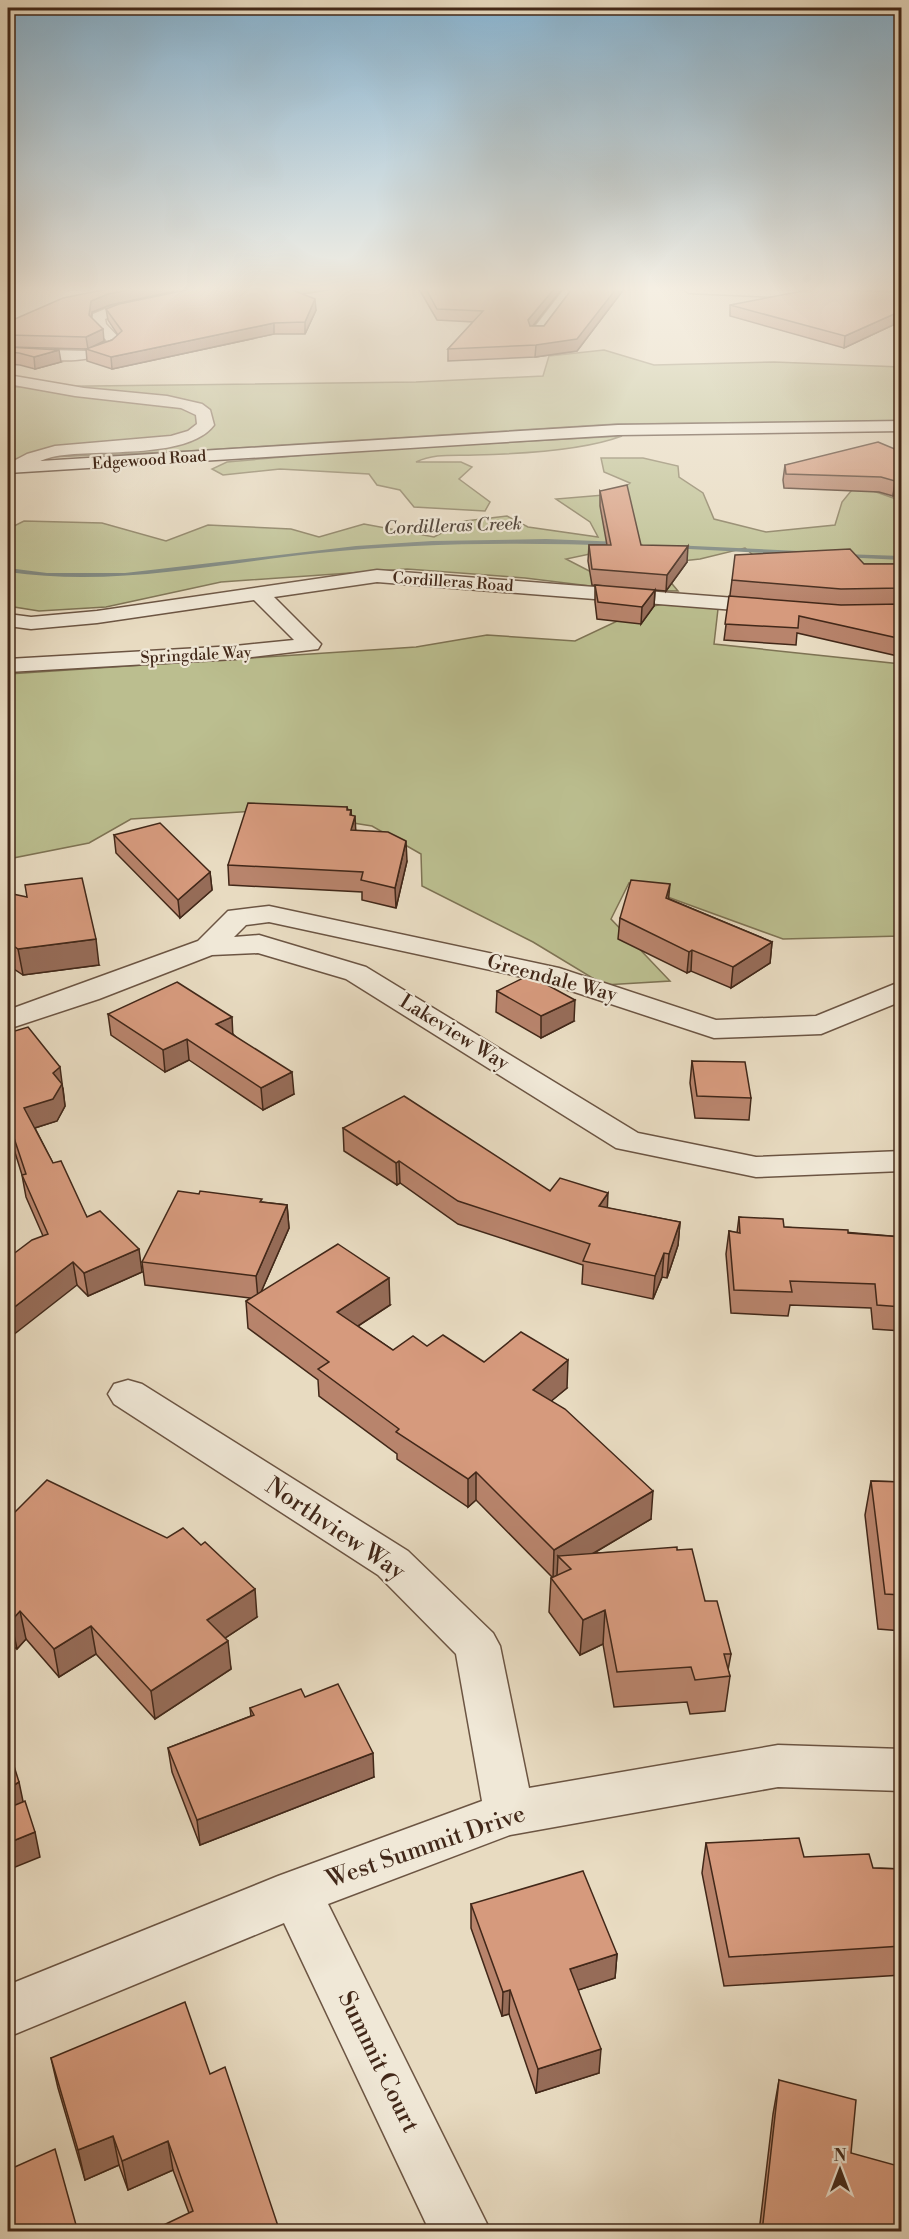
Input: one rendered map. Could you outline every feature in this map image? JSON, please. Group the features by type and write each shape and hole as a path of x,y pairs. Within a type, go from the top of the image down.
{"street":[{"path":"10,468 37,454 166,443 200,433 206,424 206,416 201,409 164,400 90,393"},
{"name":"Edgewood Road","path":"10,468 618,430 902,426"},
{"name":"Cordilleras Road","path":"8,620 31,623 97,617 377,576 793,609"},
{"name":"Springdale Way","path":"8,666 58,660 255,653 310,644 257,592"},
{"name":"Greendale Way","path":"208,946 238,917 269,914 549,974 714,1029 821,1025 902,990"},
{"name":"Lakeview Way","path":"8,1020 87,993 208,946 259,945 356,973 628,1141 756,1167 902,1161"},
{"name":"Northview Way","path":"128,1394 393,1563 477,1646 509,1813"},
{"name":"West Summit Drive","path":"8,2011 296,1893 509,1813 778,1766 902,1770"},
{"name":"Summit Court","path":"296,1893 461,2232"}],"green space":[{"path":"8,393 901,393 902,421 616,424 187,451 8,459"},
{"path":"622,436 588,445 550,451 437,456 416,462 461,462 472,467 459,479 490,502 485,511 414,507 400,490 377,485 369,474 280,469 223,475 212,469 227,462 351,451"},
{"path":"601,458 643,458 678,466 679,477 703,493 714,519 766,532 835,525 842,502 856,485 899,500 901,502 901,574 760,561 745,548 700,559 654,564 604,551 566,559 597,575 668,579 678,591 623,590 525,578 407,569 221,582 106,607 39,611 8,606 8,529 24,521 102,523 166,541 208,525 291,529 319,537 364,524 434,537 465,521 507,516 528,527 598,537 590,522 556,499 616,494 630,483 604,472"},
{"path":"694,599 718,609 714,644 901,664 902,725 899,727 902,729 901,936 783,939 629,883 611,919 670,981 604,985 533,942 422,886 421,854 372,826 271,810 131,819 89,843 8,859 8,674 416,647 487,635 575,641 647,607"}],"building":[{"path":"878,442 902,452 902,479 895,481 881,477 786,474 785,465"},
{"path":"627,485 641,545 688,546 667,575 592,569 589,545 611,545 600,491"},
{"path":"850,549 864,564 902,564 902,588 841,589 732,580 735,555"},
{"path":"595,585 655,590 642,607 598,602"},
{"path":"729,596 841,605 902,604 902,639 799,616 798,628 725,624"},
{"path":"248,803 347,807 347,810 351,810 350,815 355,816 351,830 388,832 406,841 395,888 361,880 363,872 228,865"},
{"path":"160,823 210,872 178,900 114,835"},
{"path":"82,878 96,939 18,949 8,942 8,893 27,897 25,885"},
{"path":"631,880 670,884 666,898 772,942 733,967 692,950 689,952 620,918"},
{"path":"529,975 575,1000 541,1016 497,991"},
{"path":"177,982 232,1017 216,1024 292,1072 261,1088 187,1039 163,1050 108,1014"},
{"path":"28,1027 60,1067 53,1073 62,1084 53,1099 24,1108 53,1163 61,1161 87,1217 100,1211 139,1249 84,1273 73,1262 8,1312 8,1258 32,1240 48,1234 22,1175 26,1174 8,1120 8,1109 12,1108 8,1102 8,1033"},
{"path":"692,1061 745,1062 751,1098 697,1096"},
{"path":"404,1096 550,1191 560,1178 608,1193 599,1206 680,1222 669,1254 664,1253 655,1276 583,1261 590,1244 458,1201 399,1161 396,1163 343,1128"},
{"path":"178,1191 199,1194 200,1191 262,1199 260,1202 287,1205 256,1276 142,1262"},
{"path":"739,1217 783,1219 784,1227 848,1230 848,1233 902,1237 902,1307 877,1305 875,1284 790,1281 792,1292 734,1290 729,1231 740,1233"},
{"path":"338,1244 389,1278 337,1312 393,1350 413,1336 427,1346 443,1335 484,1362 521,1332 568,1360 533,1390 565,1409 653,1491 554,1550 476,1472 468,1479 396,1432 399,1429 318,1369 329,1362 246,1301"},
{"path":"47,1480 167,1538 183,1528 201,1545 205,1542 255,1589 207,1620 228,1641 151,1691 91,1626 54,1649 20,1611 11,1621 8,1619 8,1519"},
{"path":"871,1481 902,1482 902,1595 885,1594"},
{"path":"677,1547 677,1550 692,1549 705,1601 717,1601 731,1654 724,1654 730,1676 695,1680 691,1667 617,1672 605,1610 583,1620 551,1578 571,1569 558,1556"},
{"path":"338,1684 373,1753 197,1820 168,1748 254,1715 250,1708 301,1689 305,1697"},
{"path":"8,1747 19,1782 8,1789"},
{"path":"25,1801 35,1832 8,1843 8,1808"},
{"path":"799,1838 804,1857 869,1854 873,1868 902,1869 902,1946 729,1957 706,1843"},
{"path":"583,1871 617,1954 570,1969 601,2049 538,2069 510,1990 503,1992 471,1904"},
{"path":"185,2002 210,2074 225,2067 280,2232 149,2232 193,2211 168,2141 122,2161 113,2136 78,2150 51,2058"},
{"path":"779,2080 856,2100 851,2153 902,2167 902,2232 762,2232"},
{"path":"55,2149 78,2232 8,2232 8,2170"}],"waterway":[{"name":"Cordilleras Creek","path":"8,570 47,575 125,575 318,551 394,545 508,541 622,544"},
{"name":"Cordilleras Creek","path":"672,547 799,553"},
{"name":"Cordilleras Creek","path":"843,556 902,558"}]}
